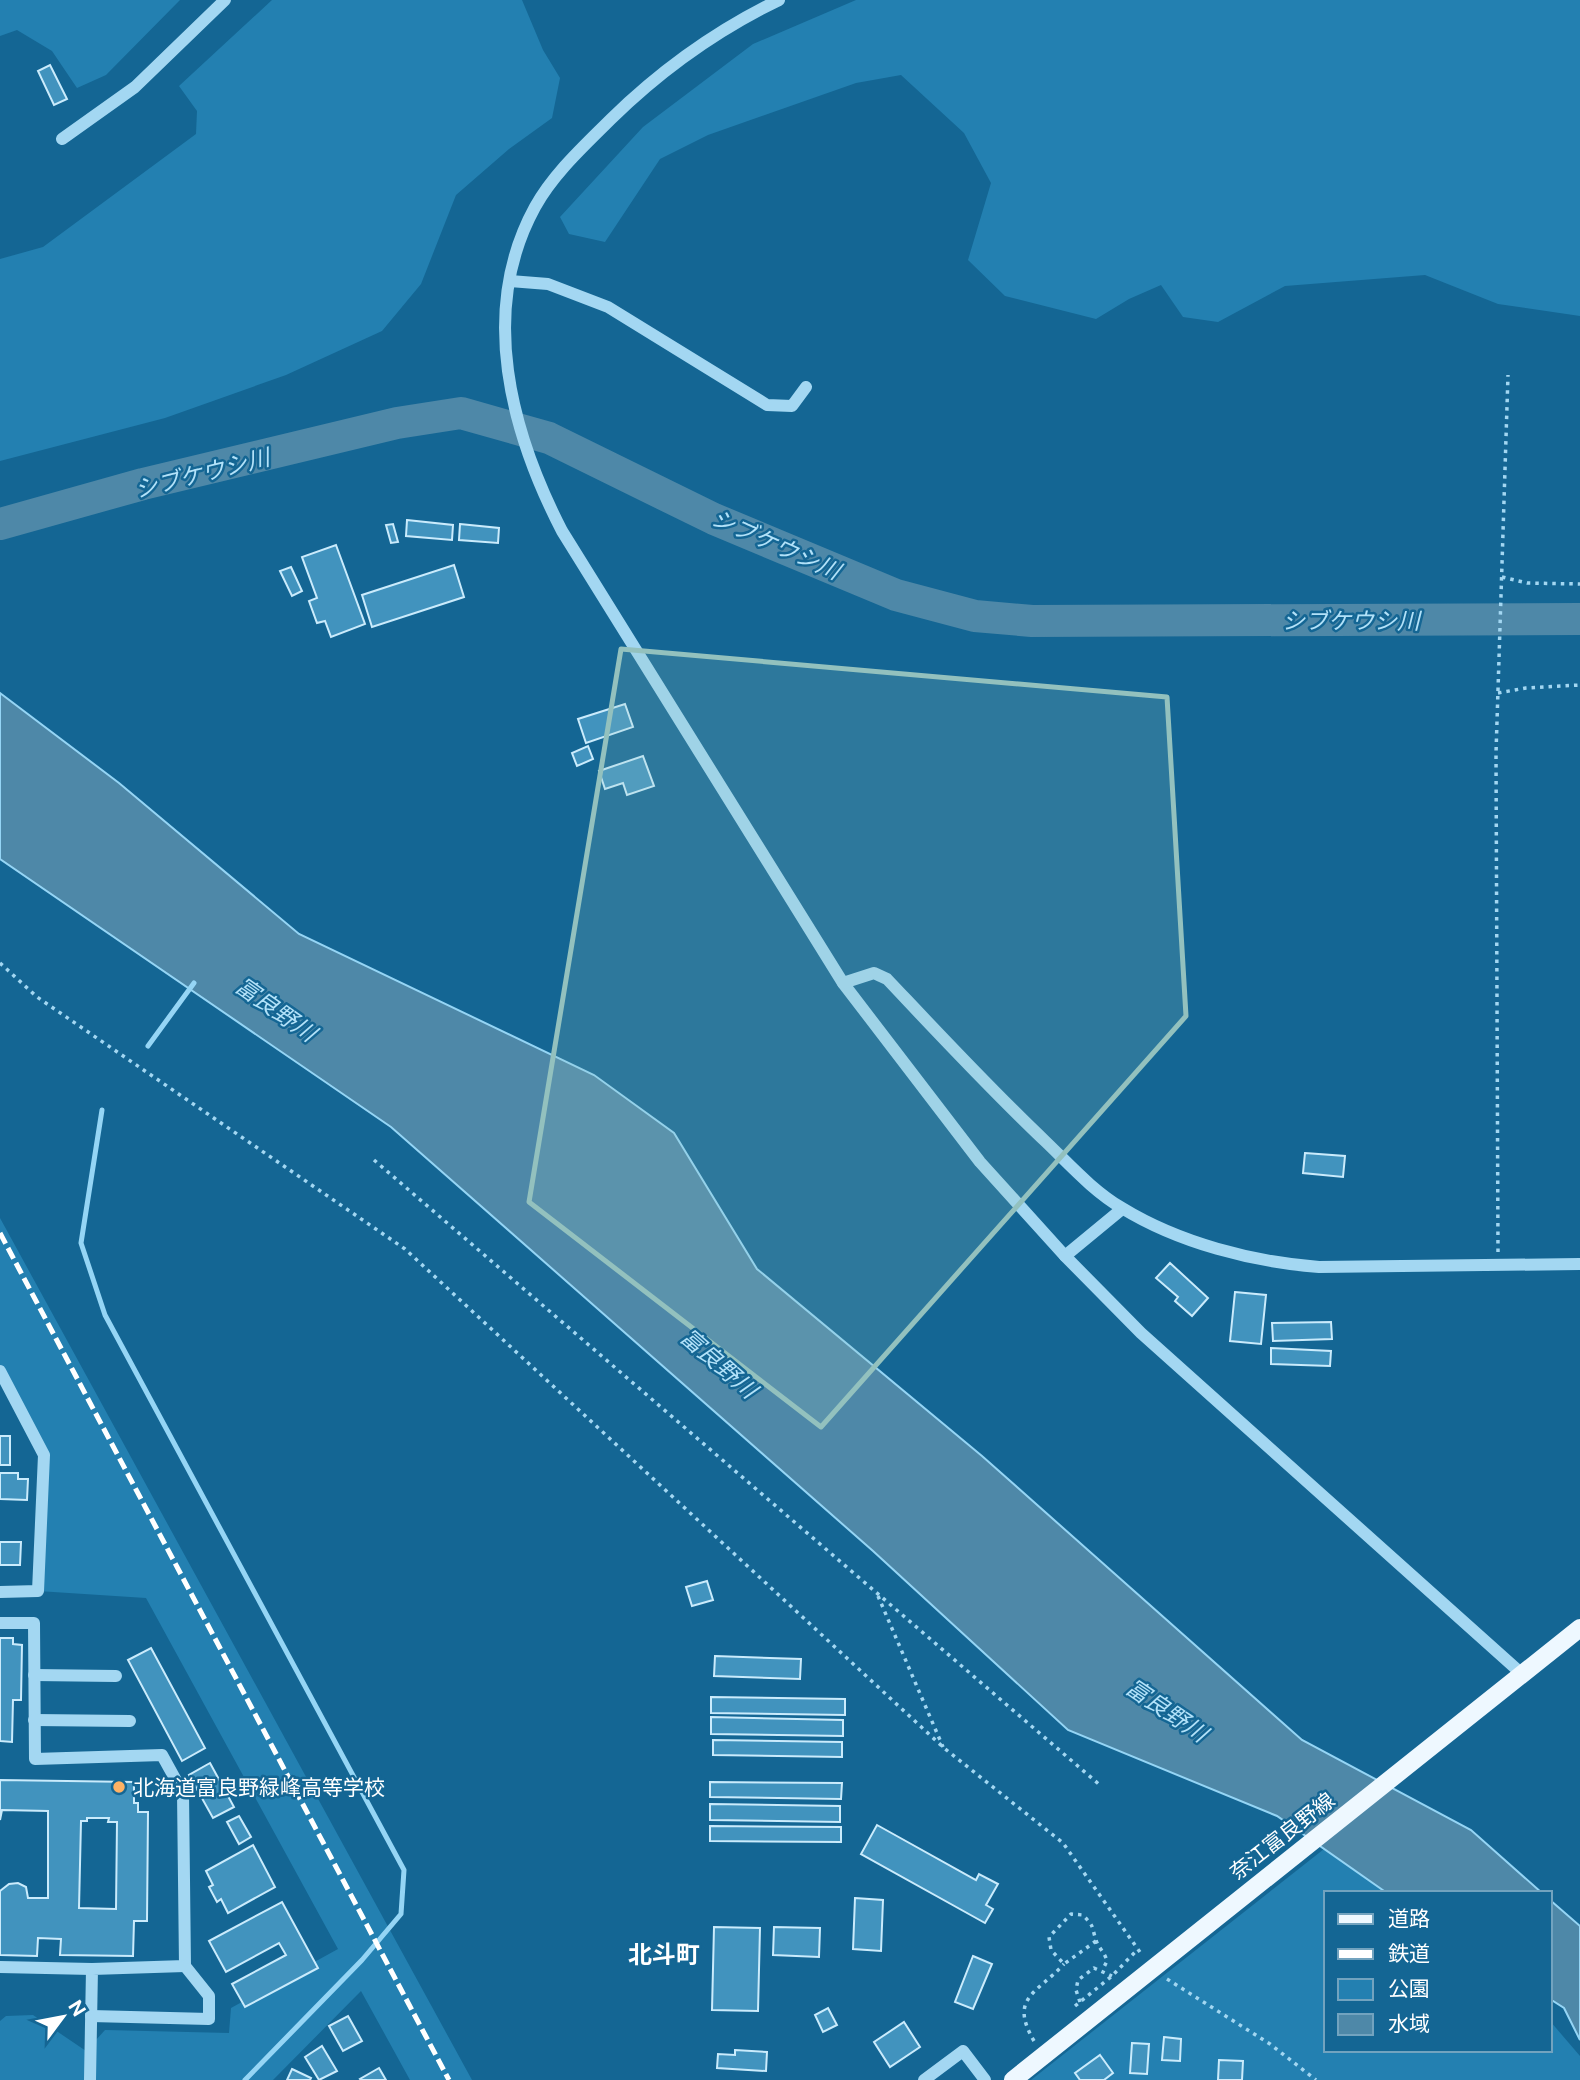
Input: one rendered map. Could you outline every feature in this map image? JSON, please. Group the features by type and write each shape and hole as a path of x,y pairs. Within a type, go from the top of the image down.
{"main road":[{"name":"奈江富良野線","path":"1013,2080 1580,1628"}],"street":[{"path":"62,139 135,87 225,0"},
{"path":"779,0 726,29 680,60 620,111 547,188 525,227 510,281 505,326 506,362 516,419 543,494 562,531 843,983 930,1101 988,1171 1065,1256 1141,1332 1522,1674"},
{"path":"510,281 548,284 608,307 767,405 792,406 806,387"},
{"path":"843,983 874,973 887,979 1096,1191 1122,1209 1184,1236 1281,1264 1319,1267 1580,1264"},
{"path":"1065,1256 1122,1209"},
{"path":"0,1371 44,1455 38,1591 0,1592"},
{"path":"0,1623 34,1623 35,1759 162,1755 183,1793 186,1966 209,1996 209,2019 91,2016"},
{"path":"34,1675 116,1676"},
{"path":"34,1720 130,1721"},
{"path":"0,1967 92,1969 186,1966"},
{"path":"90,2078 92,1969"},
{"path":"924,2080 963,2051 985,2080"}],"path":[{"path":"1498,1265 1498,684 1508,376"},
{"path":"1502,577 1527,583 1580,584"},
{"path":"1498,693 1526,688 1580,685"},
{"path":"0,963 37,996 405,1250 944,1748 1063,1843 1152,1968 1270,2044 1316,2080"},
{"path":"374,1160 1101,1786"},
{"path":"876,1593 944,1748"},
{"path":"1064,1965 1051,1951 1049,1937 1072,1914 1083,1915 1096,1929 1096,1941 1107,1961 1102,1969"},
{"path":"1034,2041 1023,2023 1022,2007 1033,1991 1096,1941"},
{"path":"1080,2002 1076,1990 1078,1980 1094,1968 1102,1969 1112,1976"}],"highlighted area":[{"path":"621,649 1167,697 1186,1016 821,1427 529,1202"}],"green space":[{"path":"0,0 180,0 106,75 77,88 52,51 17,30 0,36"},
{"path":"272,0 522,0 543,50 560,78 552,118 509,149 456,195 421,284 382,331 286,375 165,418 0,461 0,259 43,247 196,134 197,111 179,86"},
{"path":"856,0 1580,0 1580,316 1498,304 1425,275 1285,286 1218,322 1183,317 1161,285 1129,299 1096,319 1005,296 968,260 991,183 964,133 901,75 856,83 708,135 660,159 605,242 569,234 560,217 643,127 753,44"},
{"path":"0,1218 472,2080 410,2080 361,1991 273,2080 0,2080 0,2021 6,2016 33,2015 86,2051 105,2030 229,2033 231,2008 338,1949 146,1598 38,1591 44,1455 0,1371"},
{"path":"1338,1838 1411,1891 1324,1891 1324,2052 1552,2052 1552,2023 1580,2056 1580,2080 1031,2080"}],"water":[{"name":"富良野川","path":"0,693 119,783 299,934 594,1075 674,1133 757,1269 982,1456 1302,1740 1471,1830 1540,1891 1384,1891 1277,1816 1068,1730 873,1551 391,1127 0,859"},
{"path":"1552,1902 1580,1926 1580,2040 1564,2008 1552,2000"}],"building":[{"path":"50,65 67,99 54,105 38,71"},
{"path":"407,520 453,525 452,540 406,536"},
{"path":"393,524 398,542 391,543 386,525"},
{"path":"460,524 499,528 498,543 459,540"},
{"path":"336,545 365,624 331,637 325,621 317,623 309,601 317,598 302,557"},
{"path":"454,565 464,597 372,627 362,595"},
{"path":"291,567 302,591 292,596 280,571"},
{"path":"625,704 633,727 586,743 578,719"},
{"path":"588,746 593,759 577,766 572,753"},
{"path":"643,756 654,786 627,795 623,783 605,789 599,771"},
{"path":"1305,1153 1345,1156 1343,1177 1303,1173"},
{"path":"1170,1263 1208,1298 1192,1316 1175,1301 1178,1297 1156,1278"},
{"path":"1235,1292 1266,1295 1261,1344 1230,1341"},
{"path":"1331,1322 1332,1339 1273,1341 1272,1323"},
{"path":"1271,1348 1331,1351 1330,1366 1271,1364"},
{"path":"0,1436 10,1436 10,1465 0,1465"},
{"path":"0,1473 18,1473 18,1479 28,1479 27,1500 0,1499"},
{"path":"0,1542 21,1542 20,1565 0,1565"},
{"path":"707,1581 713,1600 692,1606 686,1587"},
{"path":"0,1638 13,1638 13,1644 22,1645 21,1700 13,1700 12,1742 0,1741"},
{"path":"151,1648 205,1748 182,1761 128,1660"},
{"path":"715,1656 801,1659 800,1679 714,1676"},
{"path":"711,1697 845,1699 845,1715 711,1713"},
{"path":"711,1717 843,1720 843,1736 711,1734"},
{"path":"713,1740 842,1742 842,1757 713,1755"},
{"path":"210,1763 234,1807 213,1818 189,1775"},
{"path":"0,1780 134,1782 134,1803 138,1803 138,1812 148,1812 147,1921 134,1921 133,1956 60,1955 61,1939 38,1938 37,1956 0,1955 0,1891 9,1884 18,1883 26,1887 28,1898 48,1898 48,1811 2,1810 0,1820","holes":["87,1818 109,1818 108,1822 117,1822 116,1909 79,1908 81,1821 87,1821"]},
{"path":"710,1782 842,1783 841,1799 710,1797"},
{"path":"710,1804 840,1806 840,1822 710,1820"},
{"path":"239,1816 251,1837 239,1844 227,1822"},
{"path":"877,1825 976,1880 979,1874 998,1884 986,1905 993,1909 985,1923 861,1854"},
{"path":"710,1826 841,1827 841,1842 710,1841"},
{"path":"253,1845 275,1887 228,1913 221,1899 217,1902 209,1887 213,1885 206,1871"},
{"path":"855,1898 883,1900 881,1951 853,1949"},
{"path":"282,1902 318,1968 245,2007 232,1984 286,1955 279,1943 226,1972 209,1941"},
{"path":"714,1927 760,1928 758,2011 712,2010"},
{"path":"774,1927 820,1928 819,1957 773,1955"},
{"path":"973,1956 992,1964 973,2009 955,2002"},
{"path":"828,2008 837,2025 823,2032 815,2015"},
{"path":"348,2016 362,2041 343,2051 329,2026"},
{"path":"904,2022 920,2047 890,2067 874,2042"},
{"path":"1164,2037 1181,2039 1180,2061 1162,2060"},
{"path":"1132,2043 1149,2044 1147,2074 1130,2073"},
{"path":"322,2046 337,2071 319,2080 305,2057"},
{"path":"735,2050 767,2052 766,2071 717,2068 718,2054 735,2055"},
{"path":"1100,2055 1113,2073 1104,2080 1080,2080 1075,2073"},
{"path":"1219,2060 1243,2061 1242,2080 1218,2080"},
{"path":"379,2068 386,2080 360,2079"},
{"path":"292,2069 311,2078 310,2080 287,2080"}],"waterway":[{"name":"シブケウシ川","path":"0,524 143,484 397,423 461,413 549,438 714,519 896,595 975,616 1032,621 1580,619"},
{"path":"148,1046 194,983"},
{"path":"102,1110 81,1243 105,1315 404,1870 401,1914 362,1960 245,2080"}],"railway":[{"path":"0,1233 449,2080"}],"place":[{"name":"北海道富良野緑峰高等学校","path":"119,1787"}],"district":[{"name":"北斗町","path":"664,1954"}]}
